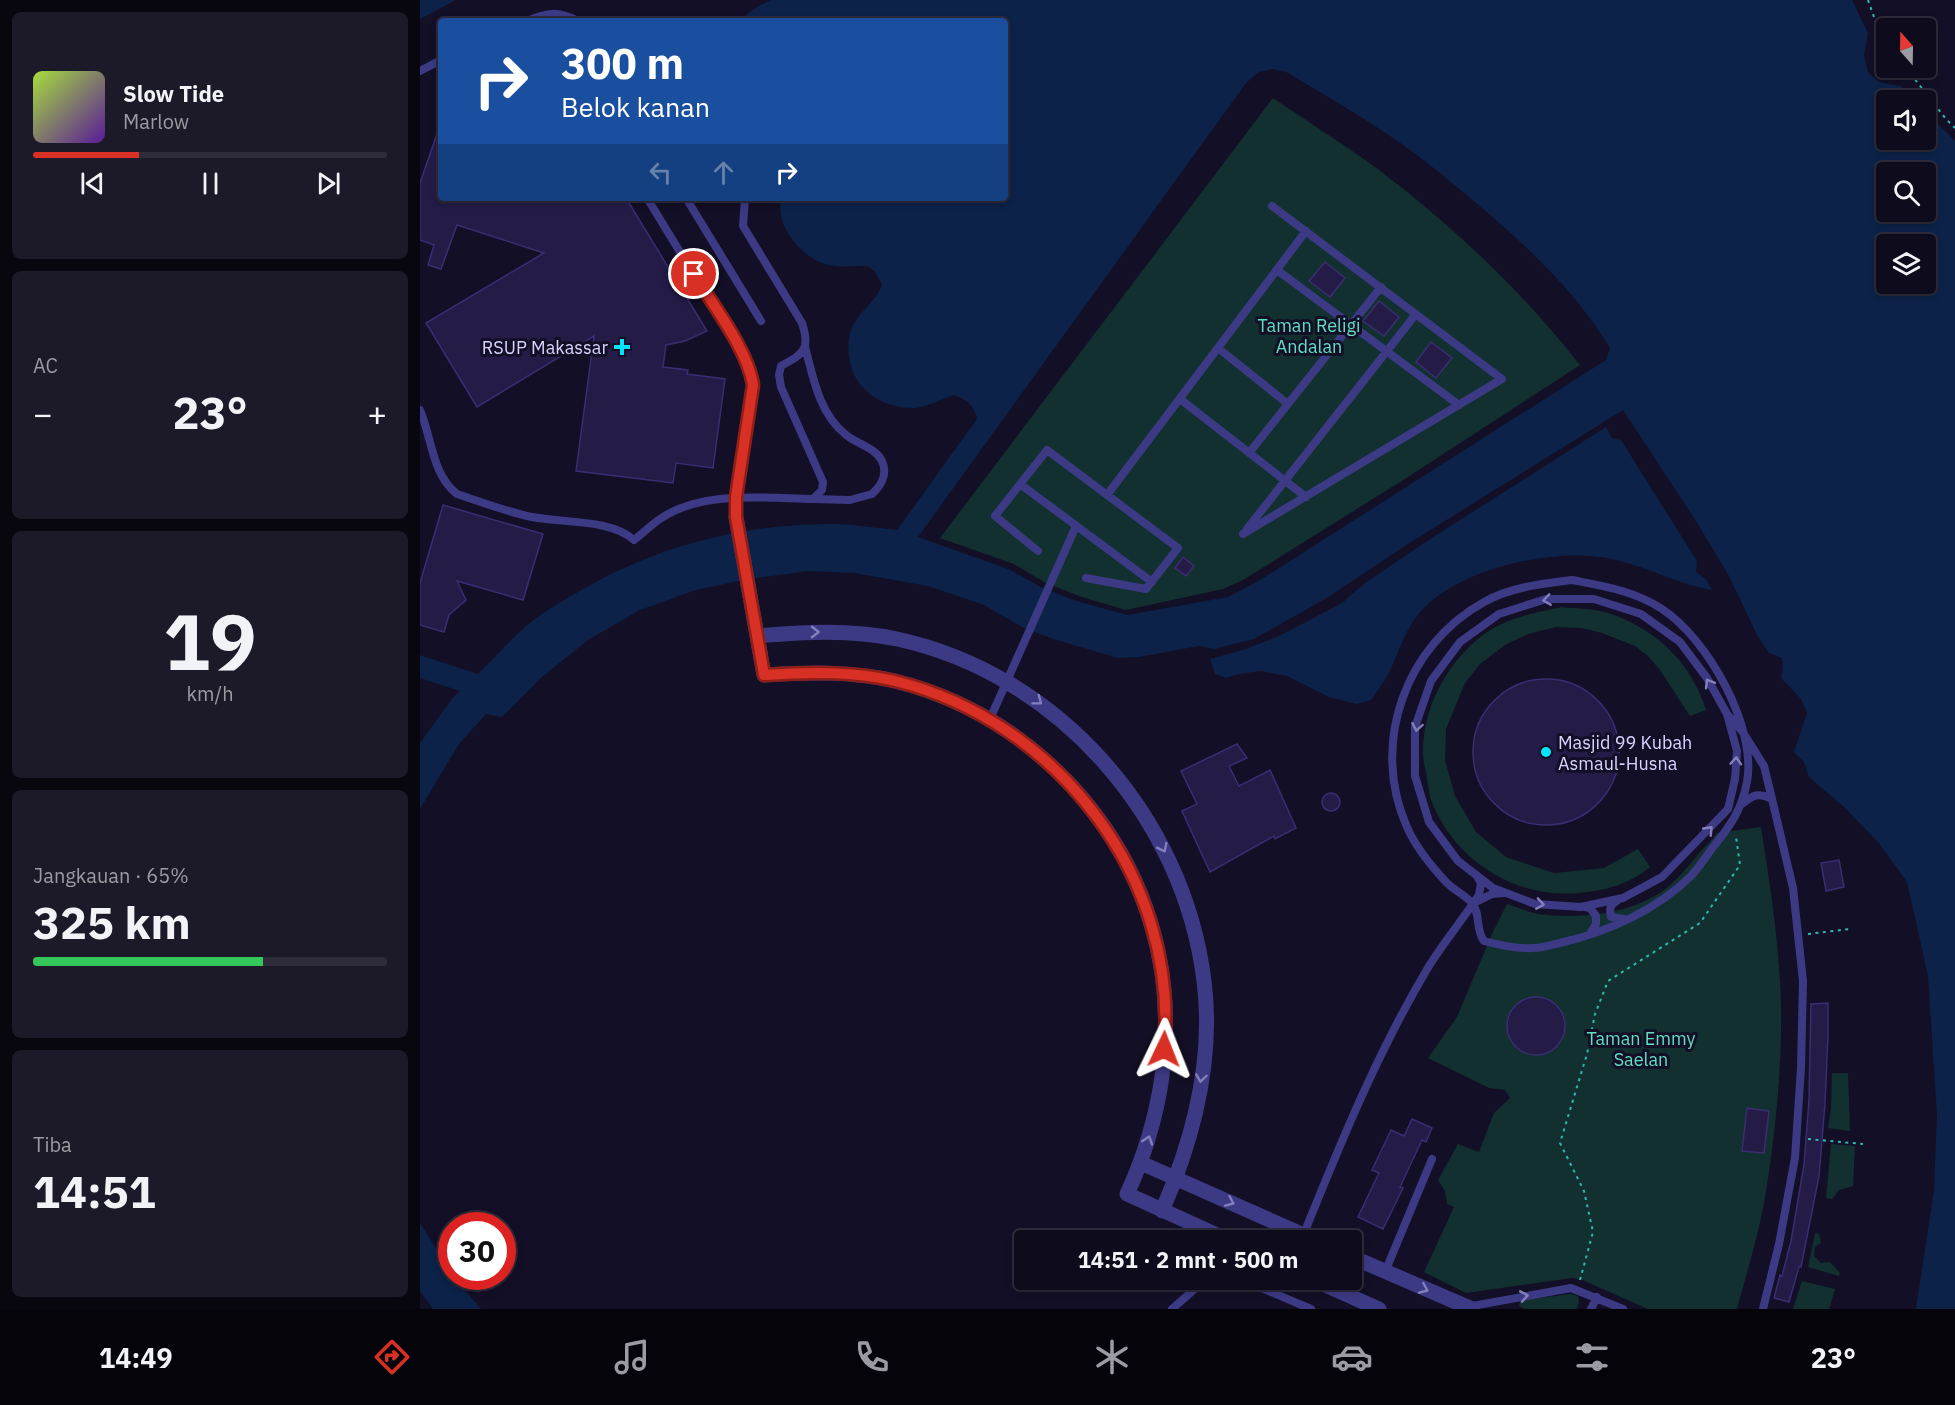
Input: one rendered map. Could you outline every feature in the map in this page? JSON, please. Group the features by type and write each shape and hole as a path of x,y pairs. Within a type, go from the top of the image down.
{"street":[{"path":"736,517 764,675 812,672 857,674 896,681 942,696 990,719 1029,746 1068,780 1098,817 1129,868 1151,920 1162,972 1166,1034 1162,1081 1151,1132 1141,1163 1126,1194 1205,1230"},
{"path":"757,636 813,631 864,634 927,647 969,663 1007,681 1036,700 1067,725 1116,775 1147,818 1173,870 1196,936 1204,982 1206,1032 1200,1091 1191,1130 1176,1179 1162,1211"},
{"path":"1141,1163 1286,1230"},
{"path":"1362,1262 1469,1308"},
{"path":"1336,1290 1379,1309"}],"lane":[{"path":"533,18 542,14 563,14 572,18"},
{"path":"420,71 438,62"},
{"path":"649,201 740,350 750,371 753,385 736,497 736,517"},
{"path":"688,201 761,321"},
{"path":"745,201 743,226 802,323 807,340 797,358 781,366 778,375 781,387 823,482 822,490 813,499"},
{"path":"1272,206 1381,287 1502,379 1244,534 1416,314"},
{"path":"1107,495 1306,231"},
{"path":"1278,270 1459,405"},
{"path":"1249,453 1381,287"},
{"path":"420,410 441,475 448,487 457,495 532,517 593,525 626,533 634,540 661,518 714,499 736,497 850,500 872,494 884,479 883,463 877,454 845,435 836,425 819,396 805,347"},
{"path":"1218,348 1288,404"},
{"path":"1180,399 1306,497"},
{"path":"1038,551 995,516 1047,450 1178,548 1146,590 1086,578"},
{"path":"1020,484 1152,582"},
{"path":"990,719 1076,526"},
{"path":"1572,580 1622,590 1663,609 1696,640 1730,691 1742,730 1749,767 1747,784 1740,805 1733,822 1693,874 1656,905 1628,919 1590,934 1534,948 1499,945 1484,941 1479,934 1478,917 1473,904 1448,883 1422,855 1407,827 1395,789 1392,748 1398,709 1418,664 1448,627 1484,602 1520,586 1572,580"},
{"path":"1590,934 1596,924 1596,916 1590,908 1535,904 1493,888 1458,861 1430,822 1415,776 1415,727 1431,681 1460,642 1499,614 1546,599 1594,599 1641,614 1680,642 1707,678 1727,714 1737,751 1735,779 1728,808 1662,877 1611,904 1609,909 1611,917 1628,919"},
{"path":"1727,714 1742,730 1764,766 1793,888 1799,935 1803,1023 1797,1138 1788,1203 1763,1309"},
{"path":"1740,805 1753,795 1762,794 1772,799"},
{"path":"1309,1230 1337,1151 1377,1063 1430,966 1479,895 1481,883 1477,876"},
{"path":"1473,904 1492,894 1506,893"},
{"path":"1478,917 1484,901 1492,894"},
{"path":"1462,895 1470,898 1479,895"},
{"path":"1581,907 1620,899"},
{"path":"1385,1272 1432,1159"},
{"path":"1469,1308 1571,1288 1623,1309"},
{"path":"1172,1309 1194,1290"},
{"path":"1266,1290 1311,1309"},
{"path":"1592,1309 1597,1297"}],"path":[{"path":"1868,0 1876,23"},
{"path":"1914,78 1946,120 1955,128"},
{"path":"1571,1288 1580,1279 1593,1232 1584,1191 1560,1143 1587,1054 1595,1014 1608,981 1700,923 1740,865 1733,822"},
{"path":"1799,935 1850,929"},
{"path":"1797,1138 1863,1144"}],"green space":[{"name":"Taman Religi Andalan","path":"1273,98 1379,170 1434,214 1511,286 1580,365 1408,477 1243,580 1223,589 1126,610 1079,596 1044,582 1014,564 940,538"},
{"path":"1562,607 1603,611 1641,628 1656,638 1681,663 1691,677 1706,710 1690,716 1660,670 1635,646 1582,628 1556,627 1528,634 1505,645 1480,664 1465,683 1446,729 1445,760 1455,796 1476,832 1506,857 1554,873 1604,868 1638,849 1650,867 1616,886 1578,893 1555,893 1510,882 1471,857 1455,841 1441,821 1431,800 1423,758 1426,722 1431,706 1445,676 1466,650 1497,626 1529,614"},
{"name":"Taman Emmy Saelan","path":"1761,827 1779,962 1781,1005 1779,1083 1764,1201 1737,1309 1648,1309 1580,1279 1572,1278 1466,1293 1424,1272 1454,1207 1447,1204 1445,1191 1438,1180 1458,1144 1479,1152 1494,1113 1510,1098 1505,1090 1489,1088 1428,1058 1457,1017 1507,904 1534,913 1570,916 1620,910 1650,898 1673,883 1717,833"},
{"path":"1832,1073 1848,1073 1850,1131 1828,1128"},
{"path":"1831,1144 1855,1146 1853,1186 1839,1190 1832,1199 1826,1198"},
{"path":"1815,1233 1819,1234 1821,1243 1815,1247 1814,1256 1821,1263 1830,1262 1840,1273 1839,1276 1808,1267"},
{"path":"1802,1281 1835,1289 1829,1309 1793,1309"},
{"path":"1571,1294 1578,1296 1577,1309 1525,1309 1519,1306 1524,1300"}],"water":[{"path":"420,0 456,0 420,19"},
{"path":"772,0 1852,0 1868,33 1864,56 1868,72 1879,82 1901,86 1905,90 1876,90 1876,150 1936,150 1936,122 1955,141 1955,1309 1916,1309 1934,1190 1937,1115 1928,976 1907,882 1878,842 1844,807 1809,777 1804,762 1794,752 1807,713 1801,699 1781,678 1782,658 1769,653 1758,637 1729,576 1623,410 1408,544 1330,596 1254,639 1214,649 1199,646 1139,657 1118,658 1053,639 1022,627 984,605 928,586 854,573 809,571 748,579 696,590 640,610 588,640 542,677 502,717 486,714 459,744 420,809 420,743 460,691 420,678 420,655 478,674 526,626 569,597 624,568 653,556 713,538 744,531 806,525 838,524 897,530 977,419 969,404 954,395 930,405 915,408 881,401 863,388 852,369 849,336 854,324 882,285 876,273 868,266 830,265 807,254 791,238 780,209 781,201 1008,201 1008,18 744,18 751,11","holes":["1273,69 1286,72 1387,134 1450,181 1509,232 1564,286 1596,326 1610,348 1606,360 1260,580 1228,597 1128,615 1076,601 1041,587 1008,569 918,537 1246,83 1259,72"]},
{"path":"1606,427 1612,438 1621,440 1697,561 1696,572 1706,579 1712,590 1607,558 1561,556 1535,559 1509,564 1461,582 1423,609 1412,623 1389,673 1371,700 1357,704 1329,697 1287,676 1261,671 1226,678 1215,674 1210,659 1246,649 1279,636 1342,603 1365,583 1427,541"},
{"path":"420,1223 438,1251 438,1290 465,1290 481,1309 433,1309 420,1291"}],"building":[{"path":"438,131 438,201 628,201 707,331 685,341 666,345 663,367 688,370 687,374 725,379 713,468 676,463 673,483 576,471 594,336 477,407 426,323 544,253 457,225 441,269 428,265 434,245 420,240 420,183"},
{"path":"1325,262 1345,278 1330,297 1309,281"},
{"path":"1379,301 1399,317 1384,336 1363,321"},
{"path":"1431,342 1452,358 1436,378 1416,362"},
{"path":"443,505 543,534 523,600 457,581 466,600 449,615 444,632 420,625 420,583"},
{"path":"1183,557 1194,566 1186,576 1175,568"},
{"name":"Masjid 99 Kubah Asmaul-Husna","path":"1546,679 1574,685 1597,701 1613,724 1619,752 1613,780 1597,803 1574,819 1546,825 1518,819 1495,803 1479,780 1473,752 1479,724 1495,701 1518,685"},
{"path":"1237,744 1247,758 1229,766 1239,786 1270,770 1296,828 1275,839 1274,836 1210,872 1182,811 1197,804 1181,771"},
{"path":"1331,793 1337,796 1340,802 1337,808 1331,811 1325,808 1322,802 1325,796"},
{"path":"1839,860 1844,887 1826,891 1821,863"},
{"path":"1530,997 1542,997 1557,1005 1565,1020 1565,1032 1557,1047 1542,1055 1530,1055 1515,1047 1507,1032 1507,1020 1515,1005"},
{"path":"1828,1003 1825,1104 1819,1176 1801,1267 1799,1267 1789,1302 1774,1298 1791,1241 1804,1165 1809,1100 1811,1004"},
{"path":"1747,1108 1769,1111 1764,1153 1742,1151"},
{"path":"1412,1119 1432,1128 1426,1142 1422,1140 1400,1187 1403,1188 1383,1229 1358,1217 1379,1173 1372,1170 1391,1130 1404,1136"}],"place":[{"name":"RSUP Makassar","path":"622,347"},
{"name":"Masjid 99 Kubah Asmaul-Husna","path":"1546,752"}],"route":[{"path":"694,274 740,350 752,377 753,385 736,497 736,517 764,675 812,672 857,674 896,681 942,696 990,719 1029,746 1068,780 1117,845 1151,920 1162,972 1166,1034 1164,1049"}]}
